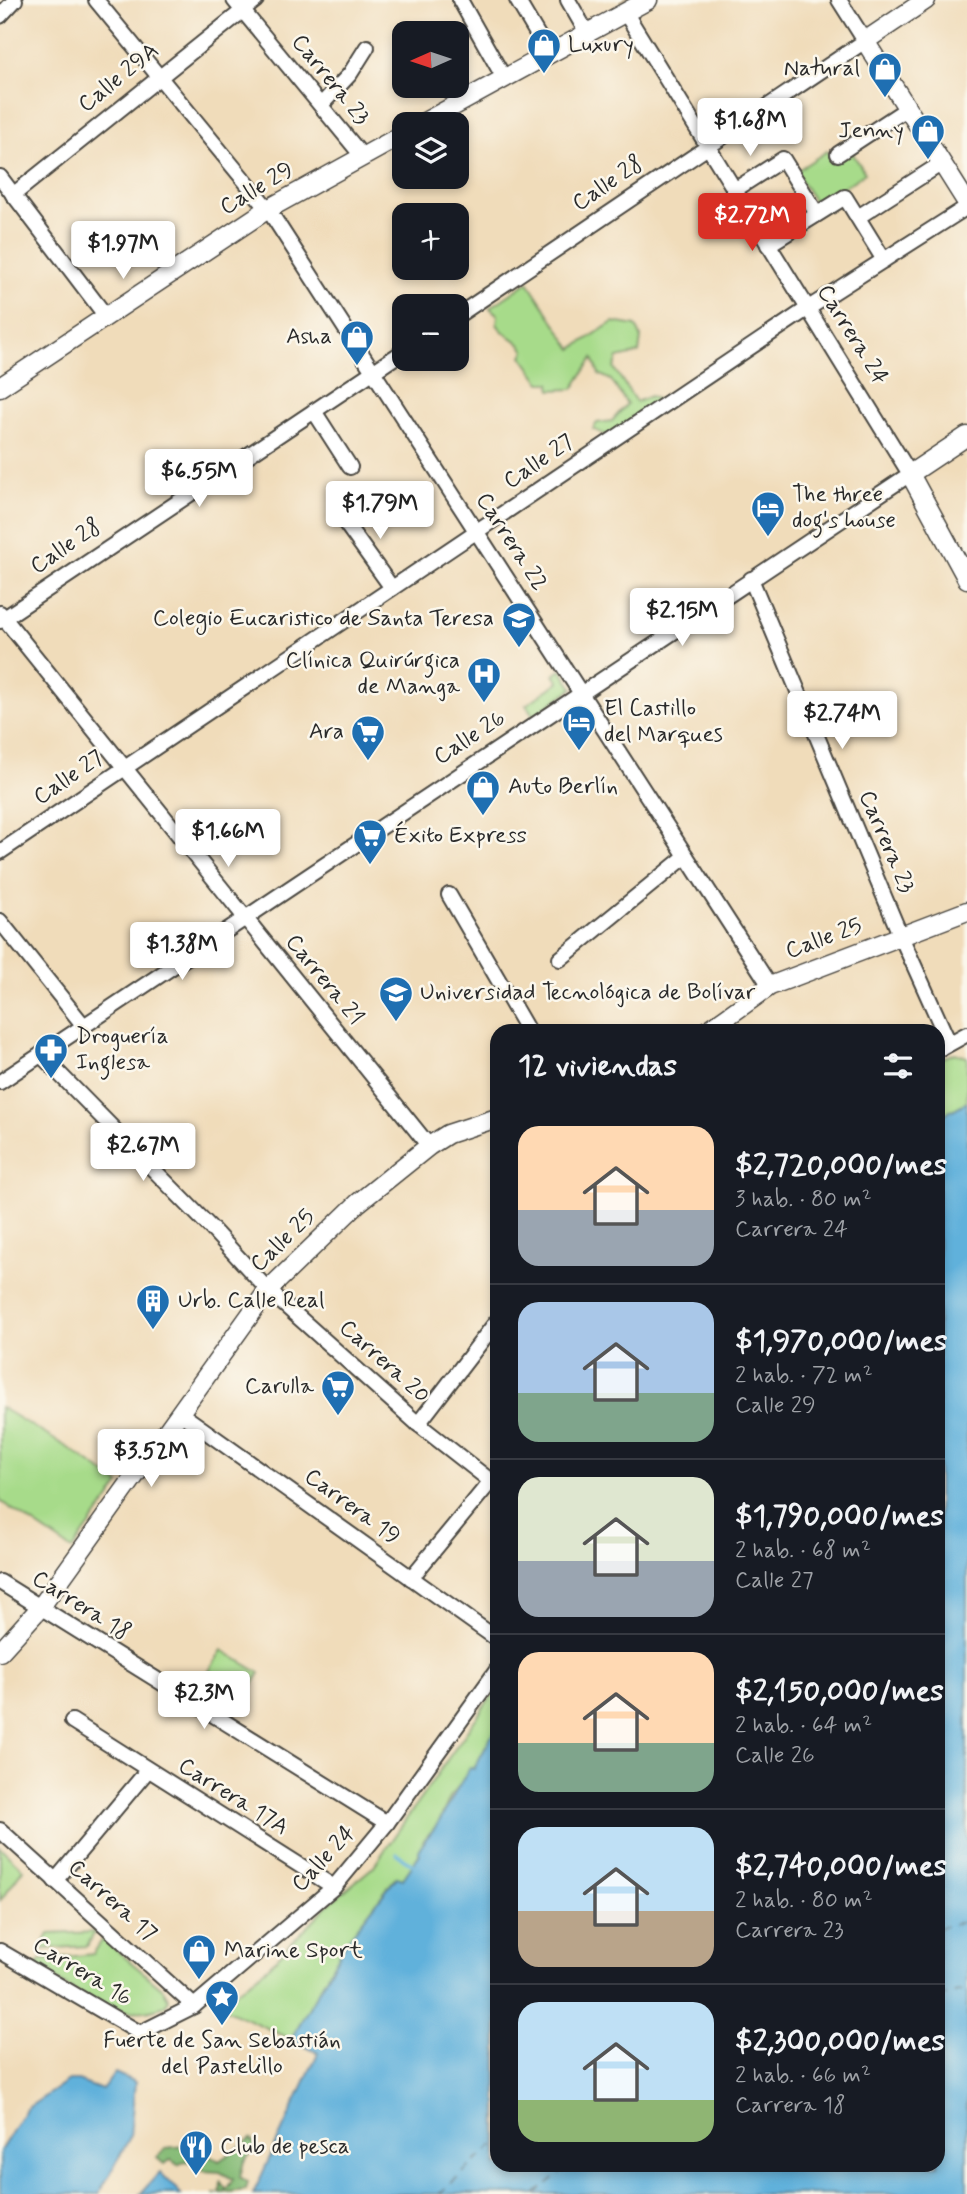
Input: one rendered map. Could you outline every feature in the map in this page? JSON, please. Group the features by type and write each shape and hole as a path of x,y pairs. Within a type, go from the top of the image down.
{"main road":[{"path":"443,112 587,33 626,8 648,0"},
{"name":"Calle 28","path":"865,41 926,0"},
{"path":"865,41 967,205"},
{"name":"Calle 29","path":"0,387 268,209 392,141"},
{"name":"Calle 26","path":"910,474 967,436"},
{"name":"Carrera 24","path":"910,474 967,579"},
{"name":"Calle 25","path":"717,1024 770,986 967,911"},
{"name":"Calle 25","path":"0,1653 40,1608 268,1290 358,1203 429,1146 448,1134 490,1120"}],"street":[{"path":"0,16 15,0"},
{"name":"Carrera 22","path":"96,0 160,74 268,209 770,986"},
{"name":"Calle 29A","path":"13,195 160,74 238,5 256,0"},
{"path":"460,0 504,78"},
{"path":"517,0 548,54"},
{"path":"568,0 587,33"},
{"path":"839,0 865,41"},
{"name":"Carrera 23","path":"238,5 363,157"},
{"name":"Carrera 24","path":"626,8 706,148 910,474"},
{"name":"Calle 28","path":"469,308 865,41"},
{"path":"321,105 350,74 367,47"},
{"path":"838,154 908,108"},
{"path":"733,191 783,159 817,214"},
{"path":"859,217 942,163"},
{"path":"0,177 105,315"},
{"path":"768,245 845,197 884,260"},
{"name":"Calle 27","path":"0,852 807,309 967,205"},
{"name":"Calle 28","path":"1,617 392,359"},
{"path":"314,411 350,467"},
{"name":"Calle 26","path":"0,1082 910,474"},
{"path":"339,514 392,588"},
{"name":"Carrera 23","path":"751,579 935,1024"},
{"name":"Carrera 21","path":"1,617 429,1146"},
{"path":"560,959 686,856"},
{"path":"449,895 524,1024"},
{"path":"0,921 85,1026"},
{"path":"945,1045 967,1034"},
{"name":"Carrera 20","path":"41,1055 268,1290 418,1424 490,1481"},
{"path":"418,1424 490,1330"},
{"name":"Carrera 19","path":"180,1413 490,1634"},
{"path":"411,1578 490,1489"},
{"name":"Carrera 18","path":"0,1582 387,1824"},
{"name":"Calle 24","path":"140,2033 194,2006 334,1887 387,1824 490,1680"},
{"name":"Carrera 17A","path":"72,1721 334,1887"},
{"path":"55,1881 148,1770"},
{"name":"Carrera 17","path":"0,1830 194,2006"},
{"name":"Carrera 16","path":"0,1951 140,2033"}],"green space":[{"path":"827,151 835,162 851,151 865,173 817,205 795,172"},
{"path":"528,282 572,349 613,322 636,326 641,337 639,353 618,358 614,368 636,402 650,396 663,402 642,420 632,417 633,426 609,437 593,429 597,423 612,421 627,404 611,380 599,374 593,358 573,389 551,390 550,383 541,383 522,356 525,351 522,346 500,329 497,324 498,315 490,308"},
{"path":"561,670 573,688 534,716 526,705 559,682 554,675"},
{"path":"955,1053 967,1057 967,1102 945,1114 945,1057"},
{"path":"0,1407 70,1449 120,1484 72,1550 0,1501"},
{"path":"222,1650 260,1673 247,1694 209,1671"},
{"path":"206,1676 244,1698 231,1721 193,1698"},
{"path":"490,1698 490,1739 474,1769 451,1795 438,1824 423,1841 420,1853 403,1880 396,1877 348,1939 291,2039 218,2006 269,1966 331,1902 373,1867"},
{"path":"0,1847 23,1869 0,1901"},
{"path":"95,1932 87,1946 41,1949 49,1934"},
{"path":"103,1939 163,1989 169,1999 165,2006 146,2011 112,2009 81,1995 35,1967 40,1960 93,1954"},
{"path":"251,2139 256,2148 244,2161 240,2177 248,2182 245,2190 213,2194 220,2193 221,2182 226,2190 233,2179 220,2172 203,2171 201,2163 185,2161 178,2165 171,2160 164,2164 157,2158 165,2148 195,2145 219,2161"}],"water":[{"path":"967,1102 967,2194 253,2194 318,2053 291,2039 348,1939 397,1877 403,1879 420,1854 420,1847 436,1827 465,1775 470,1768 474,1769 490,1739 490,2172 945,2172 945,1114"},
{"path":"115,2073 135,2082 130,2137 99,2194 0,2194 0,2151 26,2109 68,2081 78,2081 102,2090"},
{"path":"160,2172 181,2194 140,2194"}],"waterway":[{"path":"397,1854 413,1865"}],"ferry route":[{"path":"945,1926 967,1921"},
{"path":"945,1995 967,1990"},
{"path":"439,2194 490,2148"},
{"path":"535,2194 562,2172"}],"place":[{"name":"Luxury","path":"544,75"},
{"name":"Natural","path":"885,99"},
{"name":"Jenny","path":"928,161"},
{"name":"Asha","path":"357,367"},
{"name":"The three dog's house","path":"768,538"},
{"name":"Colegio Eucaristico de Santa Teresa","path":"519,649"},
{"name":"Clínica Quirúrgica de Manga","path":"484,704"},
{"name":"El Castillo del Marques","path":"579,752"},
{"name":"Ara","path":"368,762"},
{"name":"Auto Berlín","path":"483,817"},
{"name":"Éxito Express","path":"370,866"},
{"name":"Universidad Tecnológica de Bolívar","path":"396,1023"},
{"name":"Droguería Inglesa","path":"51,1080"},
{"name":"Urb. Calle Real","path":"153,1331"},
{"name":"Carulla","path":"338,1417"},
{"name":"Marine Sport","path":"199,1981"},
{"name":"Fuerte de San Sebastián del Pastelillo","path":"222,2027"},
{"name":"Club de pesca","path":"196,2177"}]}
